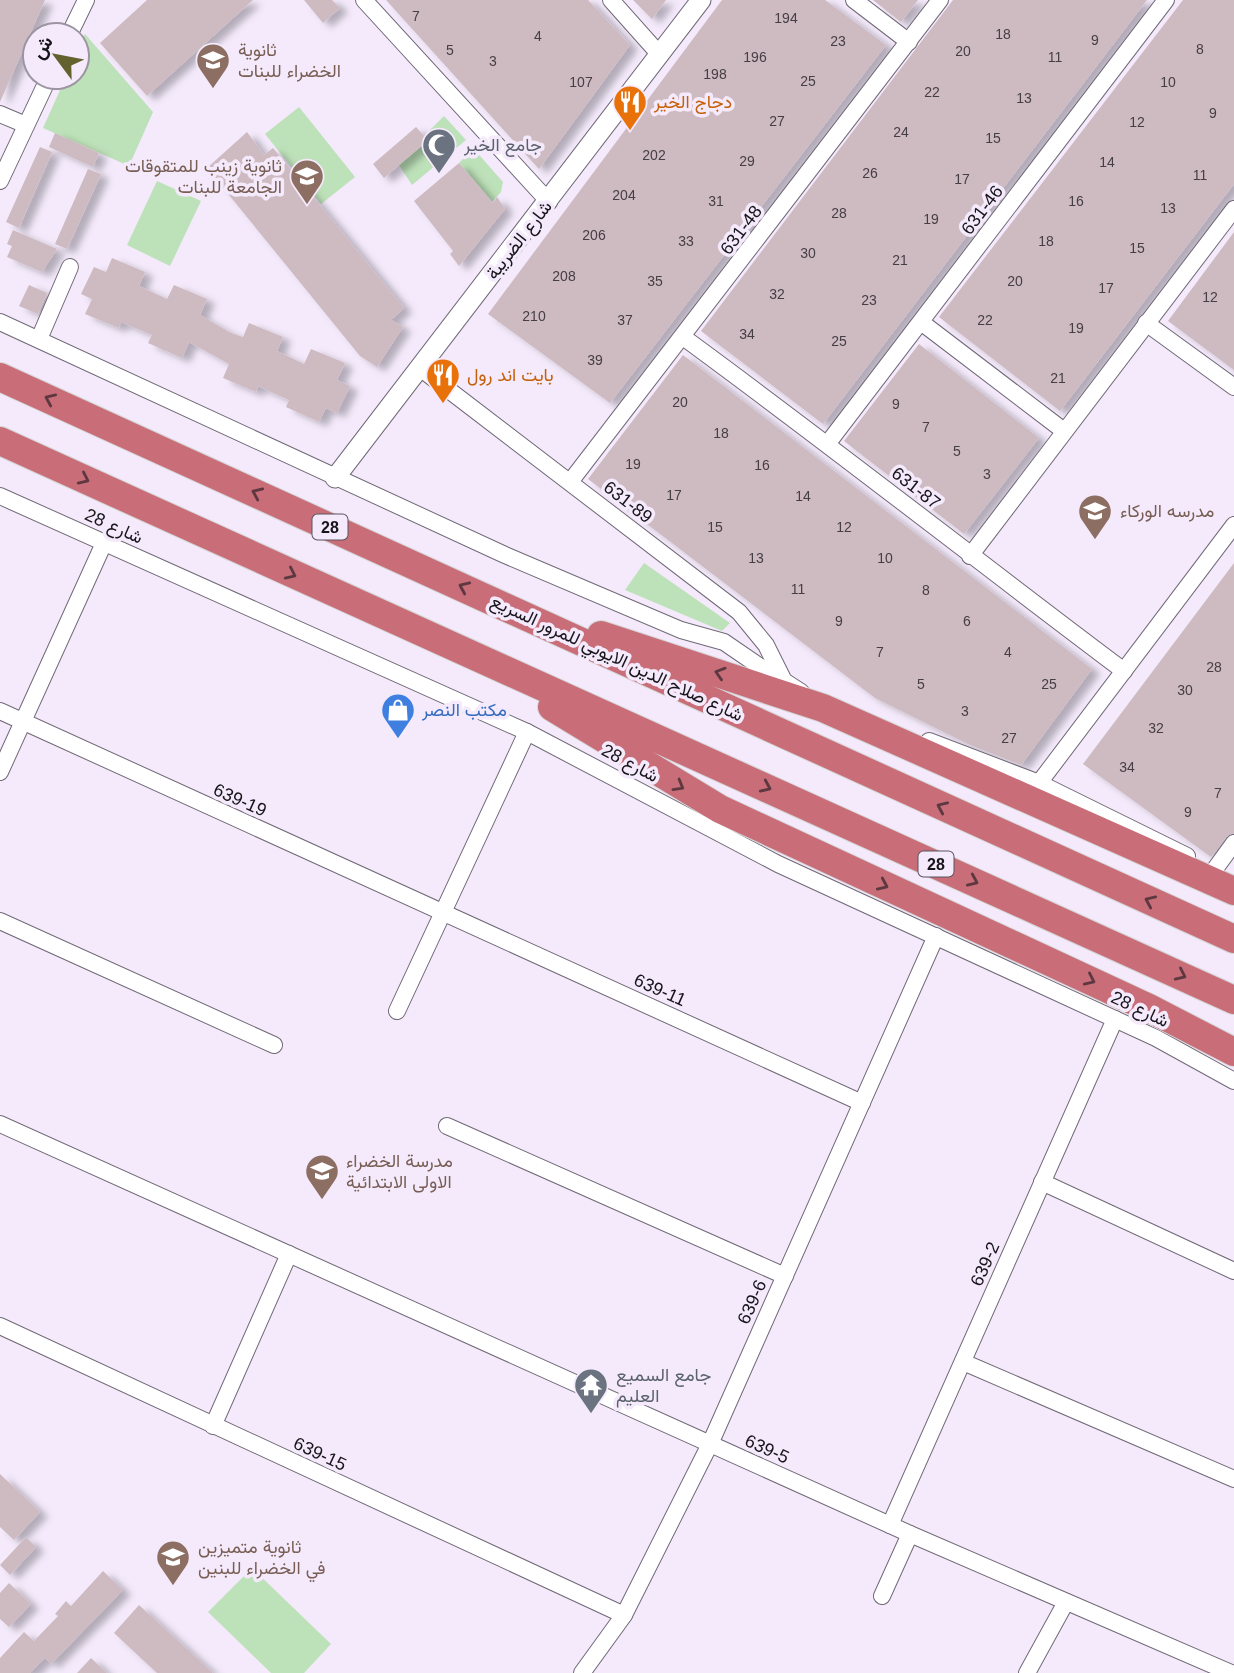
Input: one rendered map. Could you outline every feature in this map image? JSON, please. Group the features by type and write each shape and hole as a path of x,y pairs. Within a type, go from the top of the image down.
{"highway":[{"name":"شارع صلاح الدين الايوبي للمرور السريع","path":"0,377 1234,939"},
{"name":"28","path":"0,441 1234,1000"},
{"path":"501,604 823,708 1234,891"},
{"path":"475,658 720,809 1150,1008 1234,1052"}],"street":[{"path":"76,21 86,0"},
{"path":"364,0 549,202"},
{"path":"611,0 660,55"},
{"name":"شارع الضريبة","path":"335,478 702,0"},
{"path":"854,0 909,41"},
{"name":"631-48","path":"570,482 940,0"},
{"name":"631-46","path":"828,443 1166,0"},
{"path":"0,181 42,91"},
{"path":"0,114 26,125"},
{"path":"970,556 1234,209"},
{"path":"39,339 70,267"},
{"path":"0,321 335,478 652,618 724,642 823,708"},
{"path":"921,322 1064,431"},
{"path":"1146,323 1234,387"},
{"name":"631-87","path":"683,337 828,443 970,556 1125,671"},
{"name":"631-89","path":"420,369 739,612 766,645 777,671 789,687"},
{"name":"شارع 28","path":"0,495 527,732 778,864 1115,1019 1234,1081"},
{"path":"1038,783 1234,525"},
{"path":"0,772 104,543"},
{"path":"789,687 1038,783 1234,877"},
{"name":"639-19","path":"0,711 442,913"},
{"path":"397,1011 527,732"},
{"path":"1214,869 1234,843"},
{"name":"639-11","path":"442,913 862,1103"},
{"path":"0,922 274,1045"},
{"name":"639-6","path":"582,1673 624,1615 709,1444 936,936"},
{"name":"639-2","path":"890,1525 1115,1019"},
{"name":"639-5","path":"0,1124 910,1534 1231,1673"},
{"path":"447,1126 785,1276"},
{"path":"1042,1182 1234,1271"},
{"path":"212,1426 289,1254"},
{"name":"639-15","path":"0,1326 624,1615"},
{"path":"963,1362 1234,1479"},
{"path":"882,1596 910,1534"},
{"path":"1027,1673 1066,1601"}],"green space":[{"path":"91,41 153,112 129,166 43,128 60,91 91,91"},
{"path":"299,107 355,177 321,204 265,134"},
{"path":"444,116 466,140 412,185 399,165 428,141 424,136"},
{"path":"473,148 503,182 501,192 492,202 459,163"},
{"path":"157,181 201,201 170,266 127,245"},
{"path":"644,563 730,623 722,631 625,590"},
{"path":"252,1568 331,1644 304,1673 271,1673 208,1612"}],"building":[{"path":"0,0 45,0 36,21 21,21 21,54 0,102"},
{"path":"147,0 253,0 147,96 100,43"},
{"path":"304,0 332,0 340,8 323,23"},
{"path":"386,0 588,0 630,45 539,169"},
{"path":"633,0 666,0 652,19"},
{"path":"722,0 825,0 886,45 610,403 488,314"},
{"path":"873,0 918,0 901,22"},
{"path":"953,0 1147,0 823,424 701,331"},
{"path":"1183,0 1234,0 1234,184 1060,411 939,317"},
{"path":"416,127 428,140 384,178 373,164"},
{"path":"247,132 264,155 273,148 404,308 391,320 403,327 377,367 360,356 207,168"},
{"path":"55,133 99,153 93,167 49,147"},
{"path":"40,147 52,152 19,228 6,222"},
{"path":"459,163 493,203 497,197 505,209 459,266 450,254 453,251 414,201"},
{"path":"88,169 101,174 67,249 55,244"},
{"path":"13,230 57,249 42,272 7,257 12,246 7,244"},
{"path":"1234,232 1234,370 1168,321"},
{"path":"112,258 145,272 139,286 167,299 174,285 207,299 200,315 231,333 243,337 249,323 283,337 277,351 304,364 311,349 345,363 337,380 350,386 337,413 326,408 319,422 286,407 289,400 258,386 256,392 223,378 229,364 189,342 182,358 148,343 152,335 121,322 119,328 85,314 92,299 81,294 94,267 106,272"},
{"path":"29,285 47,293 38,314 19,306"},
{"path":"919,344 1039,438 964,534 844,441"},
{"path":"683,355 1092,669 1021,765 970,745 875,698 588,479"},
{"path":"1234,563 1234,833 1226,837 1211,857 1083,764"},
{"path":"0,1474 40,1512 14,1540 0,1527"},
{"path":"26,1537 36,1547 10,1575 0,1565"},
{"path":"103,1571 123,1590 51,1664 45,1658 30,1673 0,1673 0,1658 24,1632 34,1641 58,1616 55,1614 66,1601 71,1606"},
{"path":"9,1583 31,1604 9,1627 0,1619 0,1593"},
{"path":"139,1605 213,1673 157,1673 114,1633"},
{"path":"91,1658 107,1673 77,1673"}],"place":[{"name":"ثانوية الخضراء للبنات","path":"213,90"},
{"name":"دجاج الخير","path":"630,132"},
{"name":"جامع الخير","path":"439,175"},
{"name":"ثانوية زينب للمتقوقات الجامعة للبنات","path":"307,206"},
{"name":"بايت اند رول","path":"443,405"},
{"name":"مدرسه الوركاء","path":"1095,541"},
{"name":"مكتب النصر","path":"398,740"},
{"name":"مدرسة الخضراء الاولى الابتدائية","path":"322,1201"},
{"name":"جامع السميع العليم","path":"591,1415"},
{"name":"ثانوية متميزين في الخضراء للبنين","path":"173,1587"}]}
